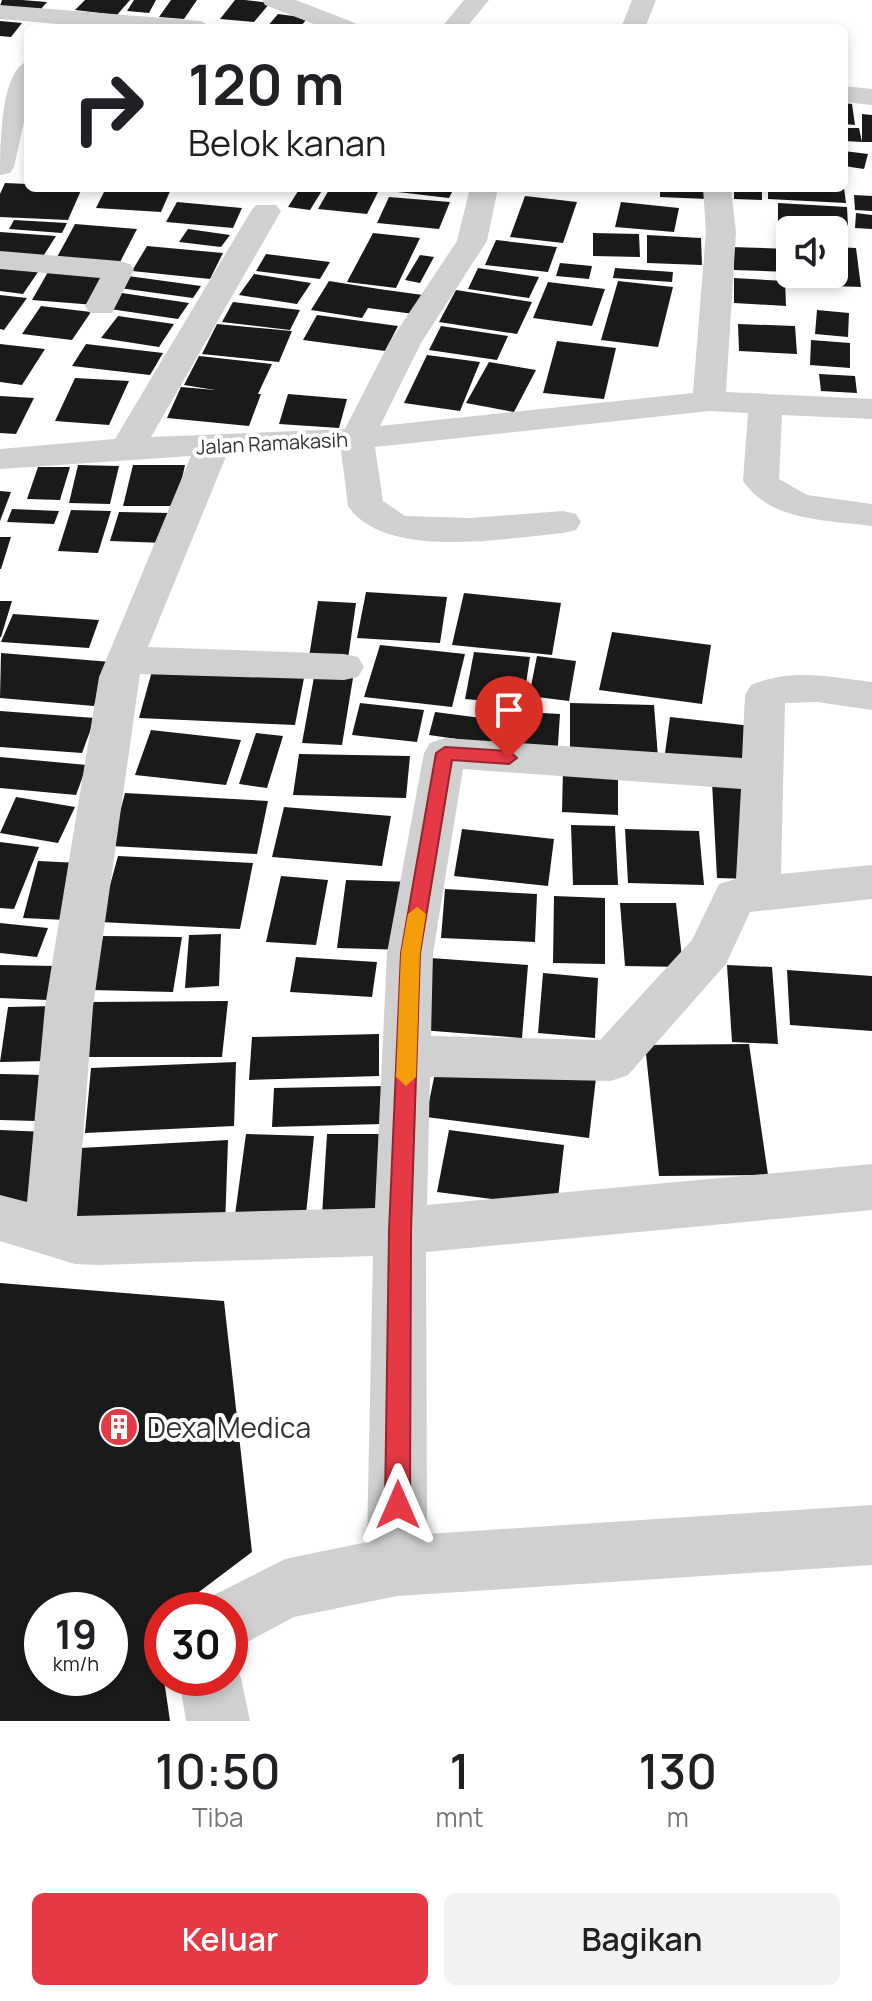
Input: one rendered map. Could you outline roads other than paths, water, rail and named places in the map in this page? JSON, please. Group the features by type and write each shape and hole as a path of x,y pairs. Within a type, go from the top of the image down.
{"street":[{"path":"274,0 314,6 340,24"},
{"path":"456,24 477,0"},
{"path":"635,24 644,0"},
{"path":"0,12 68,14 163,24"},
{"path":"0,167 20,88"},
{"path":"848,94 872,97"},
{"path":"0,173 24,174"},
{"name":"Jalan Ramakasih","path":"0,459 127,448 357,439 405,343 472,241 483,192"},
{"path":"709,401 721,232 717,192"},
{"path":"127,448 266,211"},
{"path":"0,260 119,270 101,306"},
{"path":"563,522 470,529 397,527 366,506 357,439 709,401 872,409"},
{"path":"766,403 761,481 768,492 787,501 872,515"},
{"path":"50,1231 69,1007 123,660 213,446"},
{"path":"123,660 344,667"},
{"path":"758,894 765,695 774,690 794,688 872,696"},
{"path":"397,1566 400,1231 410,953 445,753 763,775"},
{"path":"407,1056 611,1061 710,951 735,896 872,882"},
{"path":"0,1218 75,1240 98,1241 400,1231 872,1187"},
{"path":"248,1610 285,1589 397,1566 872,1535"},
{"path":"213,1696 218,1721"}],"place":[{"name":"Dexa Medica","path":"119,1427"}]}
